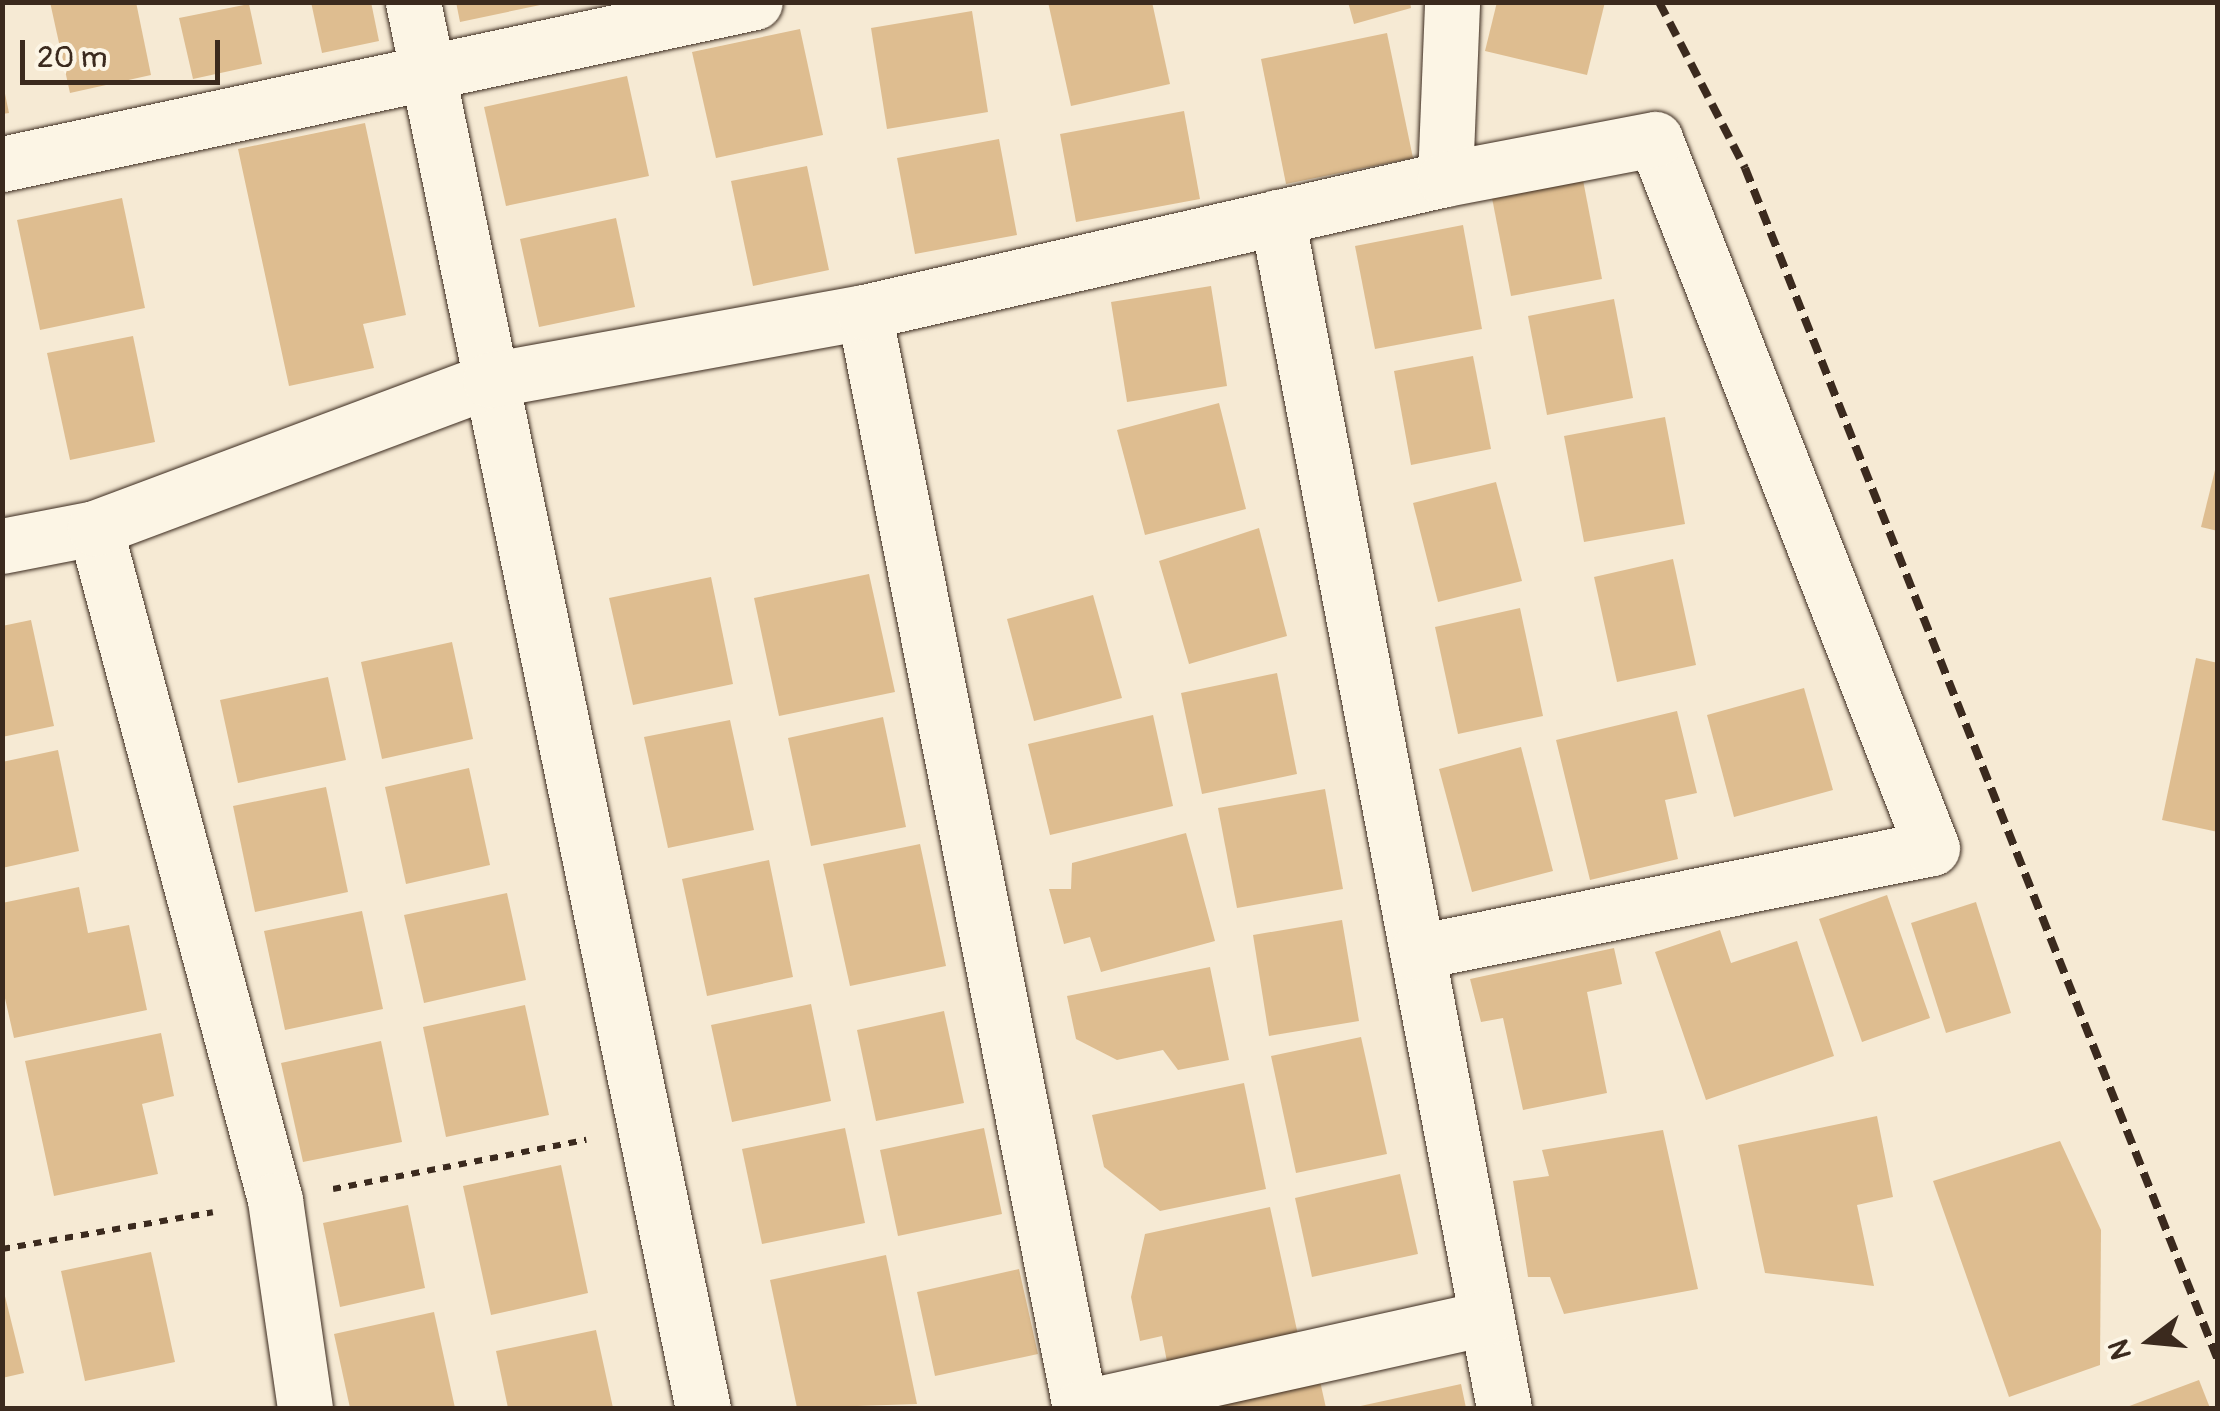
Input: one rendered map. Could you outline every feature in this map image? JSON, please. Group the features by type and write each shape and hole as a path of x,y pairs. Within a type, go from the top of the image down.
{"street":[{"path":"413,2 703,1408"},
{"path":"2,164 755,2"},
{"path":"1445,180 1452,2"},
{"path":"2,546 95,528 490,380 864,312 1445,180 1655,139 1932,848 1417,952"},
{"path":"1277,217 1504,1408"},
{"path":"864,312 1080,1408 1486,1318"},
{"path":"95,528 275,1200 305,1408"}],"building":[{"path":"50,2 136,2 151,75 70,93"},
{"path":"311,2 371,2 379,41 322,53"},
{"path":"456,2 545,2 545,4 460,22"},
{"path":"1048,2 1152,2 1170,84 1071,106"},
{"path":"1348,2 1410,2 1411,8 1354,24"},
{"path":"1497,2 1605,2 1587,75 1485,51"},
{"path":"249,4 262,64 193,79 179,18"},
{"path":"972,11 988,112 887,129 871,28"},
{"path":"800,29 823,135 716,158 692,52"},
{"path":"1387,33 1413,158 1286,184 1261,59"},
{"path":"627,76 649,176 506,206 484,107"},
{"path":"2,90 9,113 2,114"},
{"path":"1184,111 1200,199 1076,222 1060,134"},
{"path":"365,123 406,315 363,324 374,368 289,386 238,149"},
{"path":"999,139 1017,235 915,254 897,158"},
{"path":"807,166 829,270 753,286 731,181"},
{"path":"1583,180 1602,279 1511,296 1492,198"},
{"path":"122,198 145,308 40,330 17,220"},
{"path":"616,218 635,307 539,327 520,239"},
{"path":"1463,225 1482,329 1375,349 1355,246"},
{"path":"1211,286 1227,386 1127,402 1111,302"},
{"path":"1614,299 1633,398 1547,415 1528,316"},
{"path":"133,336 155,442 70,460 47,353"},
{"path":"1473,356 1491,449 1411,465 1394,371"},
{"path":"1219,403 1246,509 1145,535 1117,430"},
{"path":"1665,417 1685,524 1584,542 1564,436"},
{"path":"2218,466 2218,531 2201,527"},
{"path":"1496,482 1522,581 1438,602 1413,503"},
{"path":"1259,528 1287,636 1189,664 1159,561"},
{"path":"1673,559 1696,665 1617,682 1594,577"},
{"path":"869,574 895,692 779,716 754,598"},
{"path":"711,577 733,684 633,705 609,598"},
{"path":"1093,595 1122,698 1034,721 1007,619"},
{"path":"1520,608 1543,716 1458,734 1435,627"},
{"path":"31,620 54,726 2,737 2,626"},
{"path":"452,642 473,739 382,759 361,662"},
{"path":"2196,658 2218,663 2218,832 2162,820"},
{"path":"1277,673 1297,774 1202,794 1181,693"},
{"path":"328,677 346,760 238,783 220,700"},
{"path":"1804,688 1833,790 1734,817 1707,715"},
{"path":"1677,711 1697,793 1665,800 1678,859 1590,880 1556,740"},
{"path":"1153,715 1173,806 1050,835 1028,744"},
{"path":"883,717 906,827 811,846 788,738"},
{"path":"730,720 754,830 668,848 644,737"},
{"path":"1521,747 1553,871 1472,892 1439,769"},
{"path":"58,750 79,851 2,868 2,762"},
{"path":"469,768 490,865 406,884 385,787"},
{"path":"326,787 348,892 255,912 233,806"},
{"path":"1325,789 1343,889 1237,908 1218,808"},
{"path":"1186,833 1215,941 1101,972 1090,937 1064,944 1049,889 1071,889 1072,863"},
{"path":"920,844 946,966 850,986 823,864"},
{"path":"769,860 793,977 707,996 682,879"},
{"path":"79,887 88,933 129,925 147,1010 14,1038 2,985 2,903"},
{"path":"507,893 526,980 424,1003 404,915"},
{"path":"1887,895 1930,1018 1862,1042 1819,919"},
{"path":"1976,902 2011,1013 1946,1033 1911,923"},
{"path":"362,911 383,1009 285,1030 264,931"},
{"path":"1342,920 1359,1021 1269,1036 1253,935"},
{"path":"1720,930 1731,963 1797,941 1834,1056 1706,1100 1655,952"},
{"path":"1614,948 1622,984 1587,992 1607,1093 1523,1110 1503,1018 1481,1022 1470,979"},
{"path":"1210,967 1229,1060 1178,1070 1163,1050 1117,1060 1076,1039 1067,996"},
{"path":"811,1004 831,1101 732,1122 711,1025"},
{"path":"525,1005 549,1115 446,1137 423,1027"},
{"path":"944,1011 964,1103 876,1121 857,1030"},
{"path":"161,1033 174,1096 142,1104 158,1174 54,1196 25,1061"},
{"path":"1361,1037 1387,1154 1296,1173 1271,1056"},
{"path":"381,1041 402,1142 303,1162 281,1063"},
{"path":"1244,1083 1266,1189 1160,1211 1104,1167 1092,1115"},
{"path":"1877,1116 1893,1197 1857,1205 1874,1286 1765,1273 1738,1145"},
{"path":"845,1128 865,1223 762,1244 742,1149"},
{"path":"984,1128 1002,1214 898,1236 880,1150"},
{"path":"1663,1130 1698,1289 1564,1314 1550,1277 1528,1277 1513,1181 1549,1176 1542,1150"},
{"path":"2060,1141 2101,1230 2100,1365 2009,1397 1933,1181"},
{"path":"561,1165 588,1293 491,1315 463,1186"},
{"path":"1400,1174 1418,1254 1312,1277 1295,1198"},
{"path":"408,1205 425,1288 340,1307 323,1223"},
{"path":"1270,1207 1300,1344 1169,1372 1162,1336 1140,1341 1131,1297 1145,1234"},
{"path":"151,1252 175,1362 85,1381 61,1271"},
{"path":"886,1255 917,1404 797,1408 770,1280"},
{"path":"1019,1269 1038,1354 935,1376 917,1292"},
{"path":"2,1284 24,1373 2,1378"},
{"path":"434,1312 455,1408 350,1408 334,1334"},
{"path":"596,1330 613,1408 508,1408 496,1351"},
{"path":"2199,1380 2210,1408 2124,1408"},
{"path":"1320,1381 1326,1408 1213,1408 1213,1407"},
{"path":"1461,1384 1466,1408 1356,1408 1356,1407"}],"railway":[{"path":"1659,2 1745,168 2218,1360"}]}
